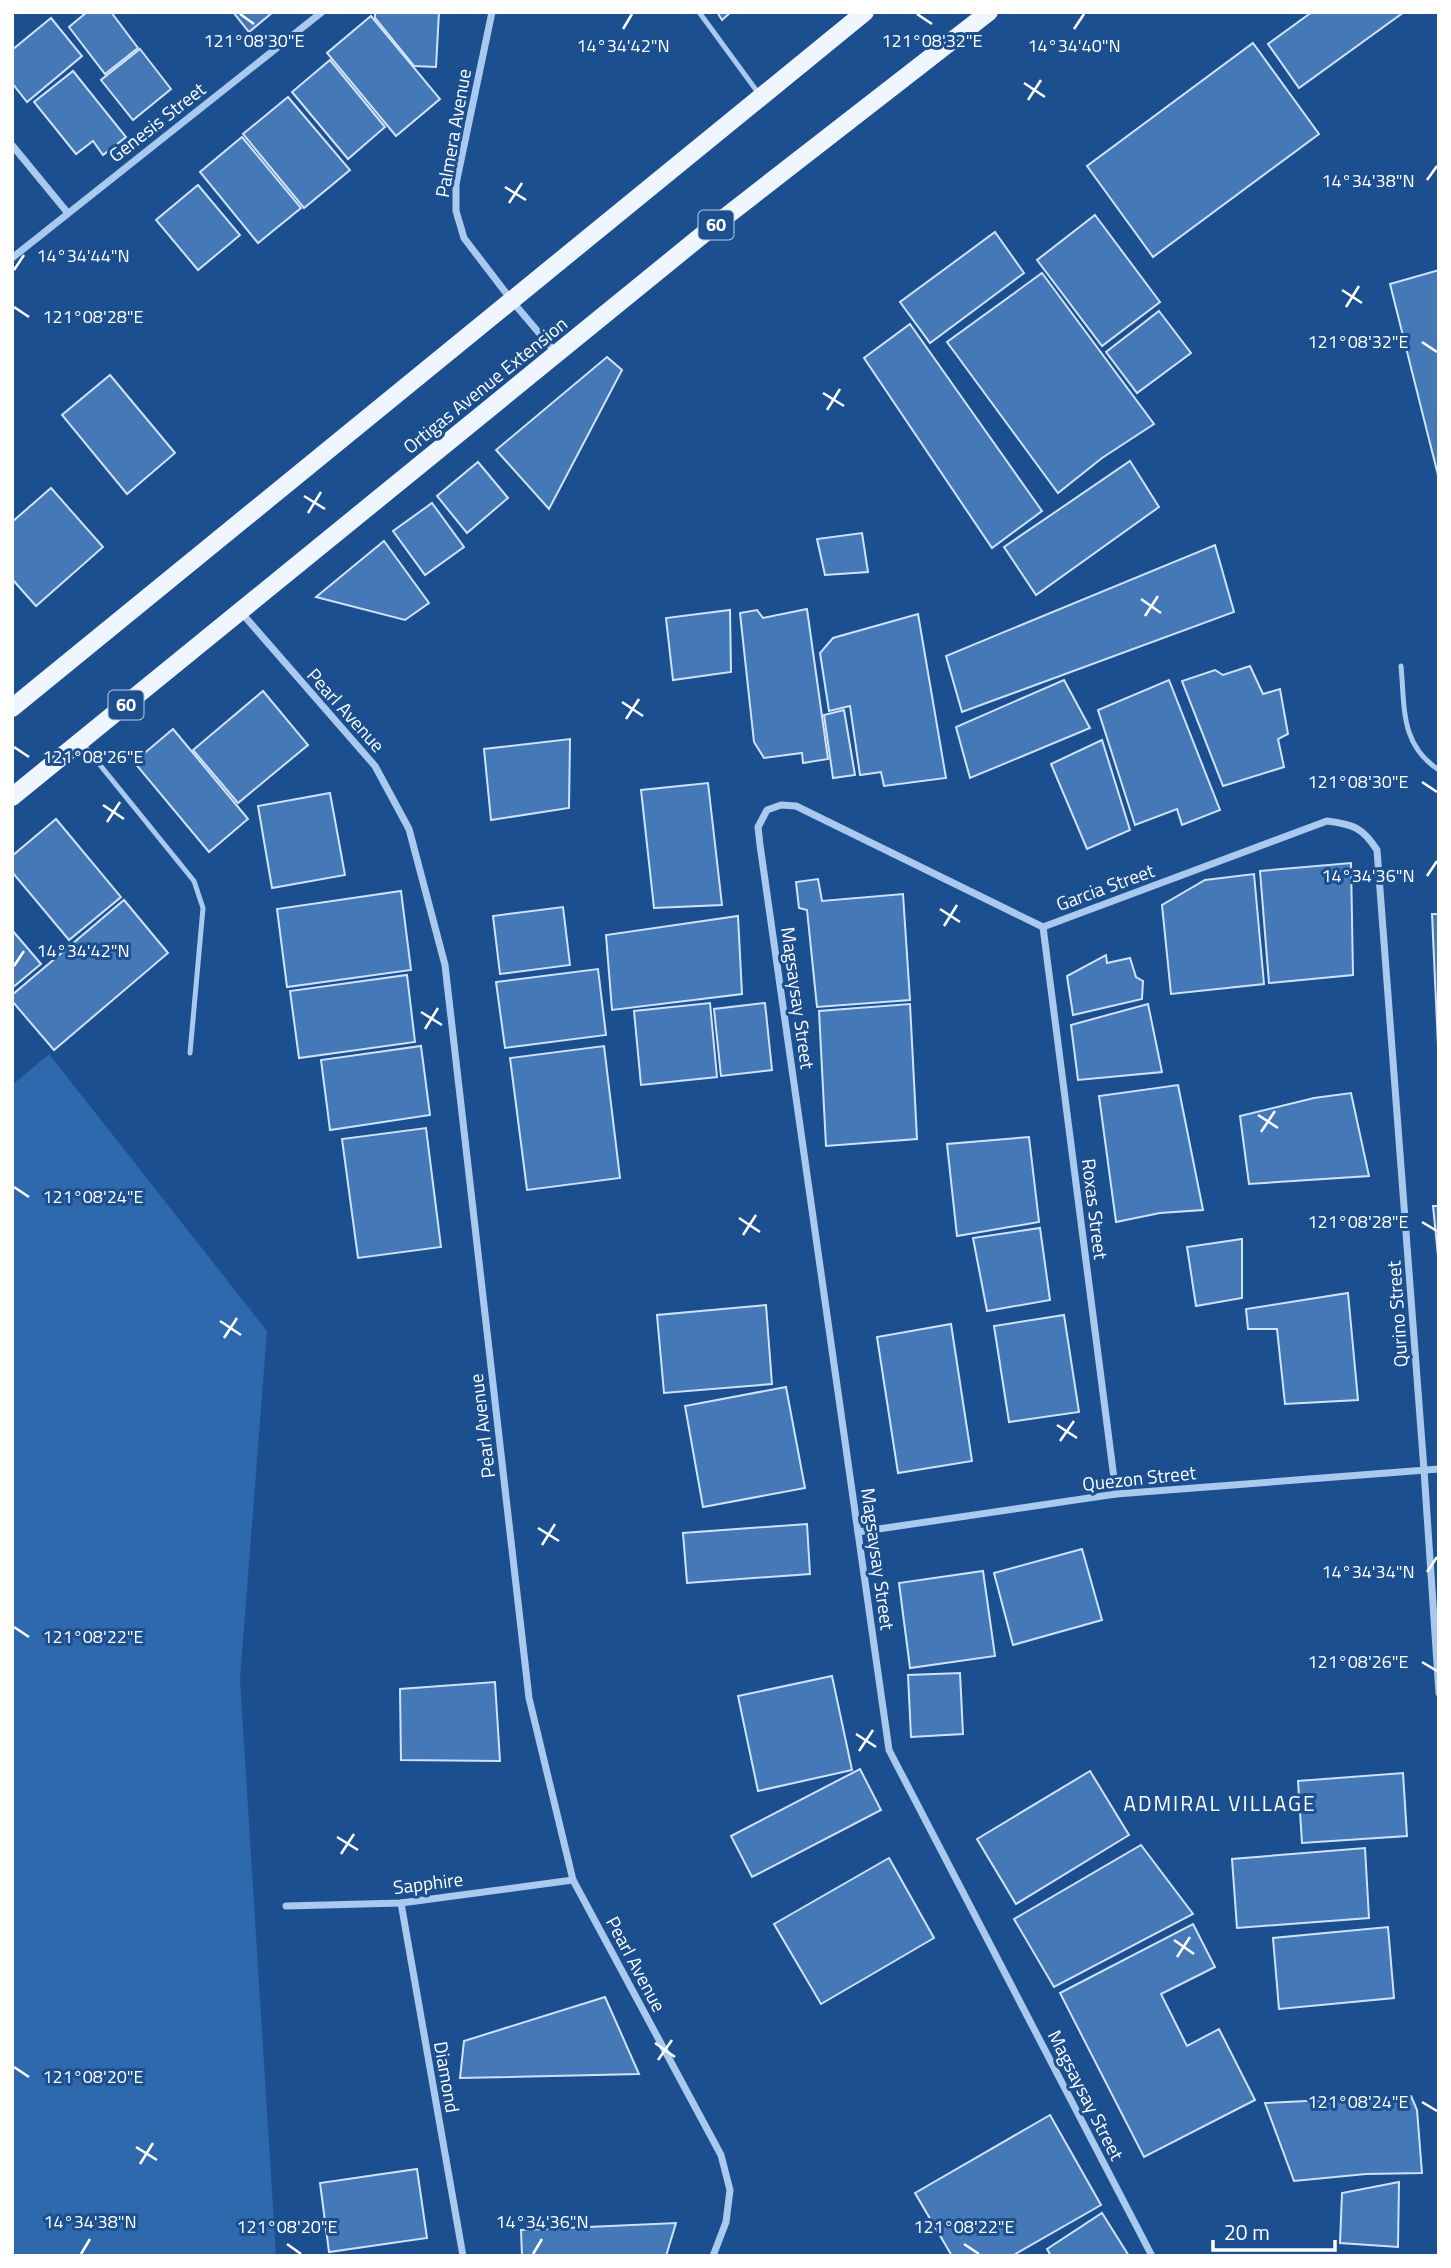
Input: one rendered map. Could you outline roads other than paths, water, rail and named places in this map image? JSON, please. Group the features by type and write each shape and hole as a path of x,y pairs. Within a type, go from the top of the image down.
{"main road":[{"path":"12,708 865,12"},
{"name":"Ortigas Avenue Extension","path":"12,797 706,232 989,12"}],"street":[{"name":"Genesis Street","path":"12,258 323,12"},
{"name":"Palmera Avenue","path":"492,12 456,184 456,211 464,238 512,301 557,353"},
{"path":"12,145 67,212"},
{"name":"Pearl Avenue","path":"240,611 376,766 409,829 445,964 529,1698 573,1880 721,2155 730,2190 726,2222 713,2256"},
{"name":"Garcia Street","path":"767,810 781,805 796,806 1043,927 1327,821 1349,823 1367,835 1377,850"},
{"name":"Magsaysay Street","path":"767,810 758,827 760,845 889,1750 1152,2256"},
{"name":"Qurino Street","path":"1377,850 1439,1693"},
{"name":"Roxas Street","path":"1043,927 1116,1494"},
{"name":"Quezon Street","path":"858,1532 1116,1494 1439,1469"},
{"name":"Sapphire","path":"286,1906 401,1903 573,1880"},
{"name":"Diamond","path":"401,1903 463,2256"}],"lane":[{"path":"699,12 761,96"},
{"path":"1401,666 1408,734 1422,760 1439,770"},
{"path":"82,742 194,881 203,908 190,1053"}],"district":[{"name":"ADMIRAL VILLAGE","path":"1220,1804"}]}
